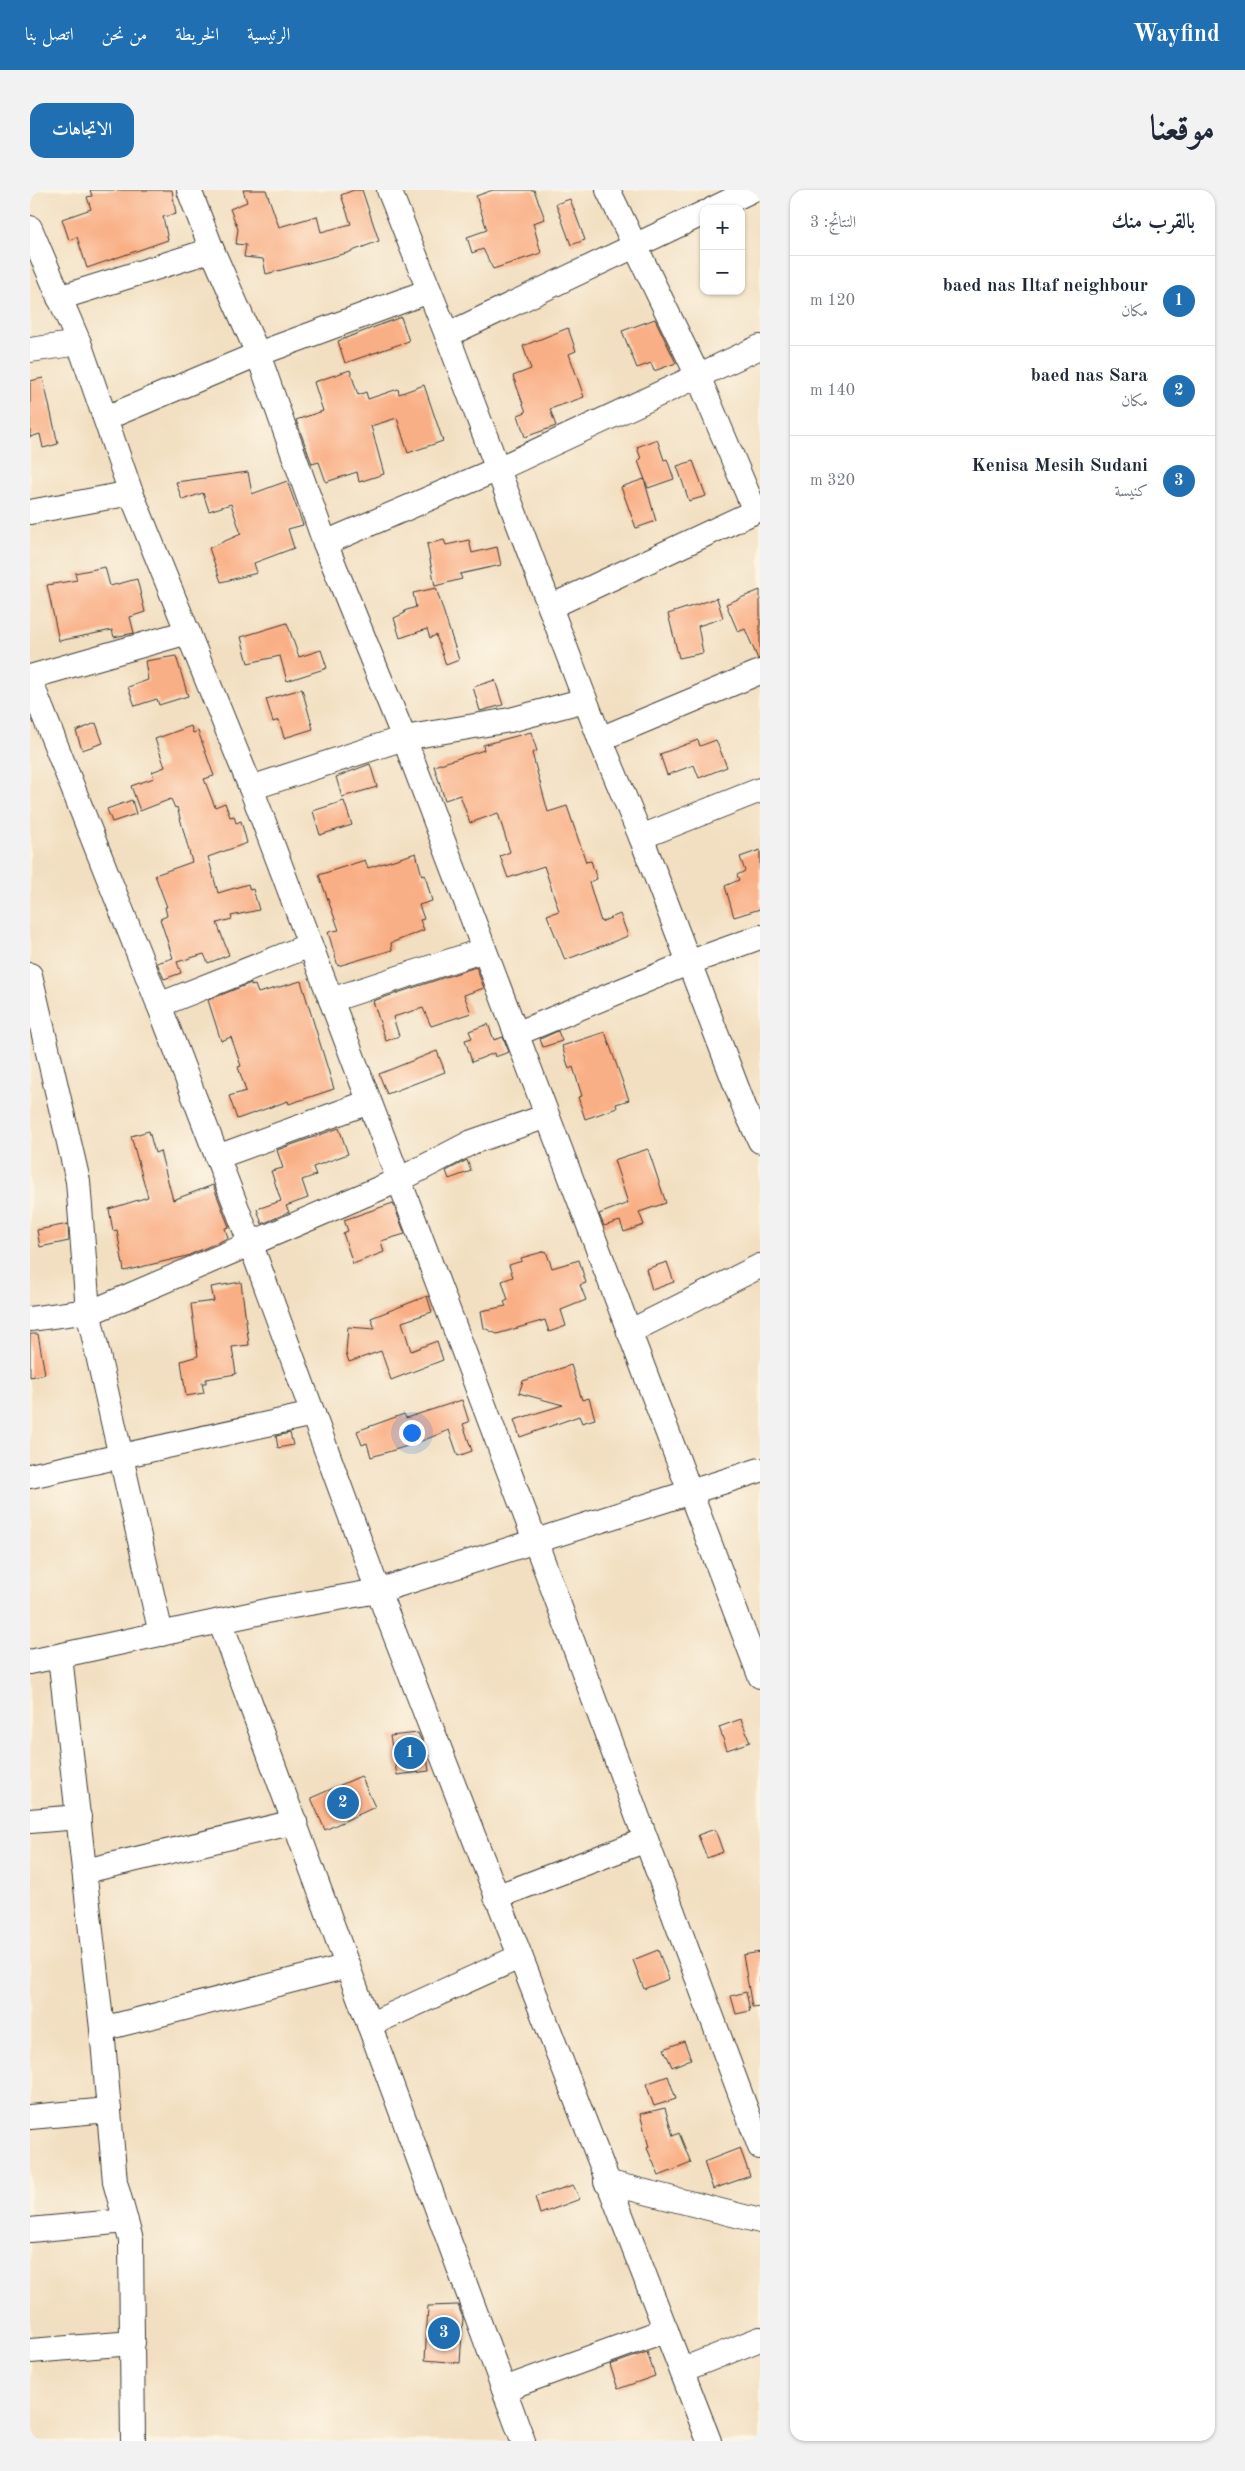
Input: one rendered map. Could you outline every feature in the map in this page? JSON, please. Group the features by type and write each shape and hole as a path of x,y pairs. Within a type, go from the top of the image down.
{"street":[{"path":"189,190 212,250 258,354 324,543 404,738 760,1676"},
{"path":"550,607 758,510 698,376 608,190"},
{"path":"720,205 752,190"},
{"path":"396,192 429,291 585,700 688,963 752,1106 760,1141"},
{"path":"447,335 700,215"},
{"path":"30,228 79,343 132,493 251,788 536,1543 760,2147"},
{"path":"59,298 212,250"},
{"path":"106,418 258,354 429,291"},
{"path":"30,350 79,343"},
{"path":"324,543 498,469 760,347"},
{"path":"30,512 132,493"},
{"path":"188,632 30,678 251,1245 378,1591 496,1898 709,2441"},
{"path":"600,739 760,672"},
{"path":"251,788 404,738 510,720 585,700"},
{"path":"640,837 760,790"},
{"path":"516,1034 688,963 760,937"},
{"path":"159,1005 310,945"},
{"path":"331,1000 484,950"},
{"path":"30,976 78,1181 88,1311 161,1634"},
{"path":"217,1157 369,1102"},
{"path":"30,1319 96,1310 399,1180 472,1142 547,1116"},
{"path":"629,1332 760,1266"},
{"path":"30,1476 313,1414"},
{"path":"30,1662 220,1621 378,1591 536,1543 760,1470"},
{"path":"220,1621 523,2441"},
{"path":"60,1656 102,2029 115,2182 131,2240 133,2441"},
{"path":"30,1822 78,1817"},
{"path":"85,1872 295,1822"},
{"path":"496,1898 646,1840"},
{"path":"370,2025 519,1957"},
{"path":"102,2029 348,1966"},
{"path":"30,2117 109,2110"},
{"path":"606,2182 760,2221"},
{"path":"30,2230 126,2221"},
{"path":"504,2390 666,2330"},
{"path":"682,2370 760,2339"},
{"path":"30,2351 133,2343"}],"building":[{"path":"90,190 172,190 176,214 163,217 168,240 87,268 77,237 69,240 62,219 91,209 87,197 92,196"},
{"path":"243,190 266,190 279,227 317,216 321,232 351,224 341,195 354,190 362,190 379,241 347,253 266,274 263,259 244,257 246,245 236,244 238,229 230,209 247,202"},
{"path":"493,190 534,190 545,219 533,223 541,253 493,269 483,249 472,253 467,237 487,230 476,196"},
{"path":"570,199 585,240 571,245 556,204"},
{"path":"401,317 409,341 345,363 338,341"},
{"path":"655,319 676,363 654,371 651,363 637,368 622,331"},
{"path":"568,328 576,351 569,354 584,397 550,409 556,426 525,437 518,415 526,412 513,376 531,369 523,346"},
{"path":"350,370 358,395 366,392 368,399 398,389 399,394 424,385 443,441 408,453 397,418 371,426 384,474 359,482 357,472 326,482 319,462 312,464 296,420 323,411 314,382"},
{"path":"43,378 58,444 43,448 40,434 30,437 30,381"},
{"path":"657,439 664,460 667,459 674,479 648,488 638,461 641,459 637,447"},
{"path":"693,461 706,496 689,501 677,466"},
{"path":"248,472 252,494 287,481 303,525 288,529 294,548 254,563 257,573 221,582 209,548 241,534 231,504 209,511 203,493 182,500 176,482"},
{"path":"644,479 656,521 636,528 621,487"},
{"path":"444,540 446,545 469,540 472,553 497,547 501,565 460,574 462,579 435,586 427,544"},
{"path":"105,567 110,586 137,579 145,612 130,617 134,633 114,637 112,630 59,641 47,585 77,580 75,573"},
{"path":"436,588 459,660 446,665 436,635 430,638 427,629 400,638 394,618 405,613 404,611 416,607 413,593"},
{"path":"760,590 760,659 758,659 745,629 738,632 726,604"},
{"path":"717,598 723,618 698,626 703,653 679,658 668,614"},
{"path":"287,623 299,657 321,650 327,668 287,681 280,656 248,663 241,637"},
{"path":"176,656 188,696 159,705 157,699 135,706 128,687 148,680 145,661"},
{"path":"495,680 503,705 480,711 473,687"},
{"path":"302,689 313,729 284,738 279,720 273,722 266,699"},
{"path":"96,723 103,743 82,750 76,731"},
{"path":"191,726 193,733 198,731 214,776 204,779 215,807 225,803 230,817 234,816 236,823 241,821 247,843 208,857 218,893 248,884 250,890 253,889 259,910 231,916 232,919 217,923 229,955 208,963 204,954 177,962 181,973 164,979 157,963 173,958 160,919 167,916 165,907 167,907 155,875 192,862 177,807 175,808 171,799 140,811 131,786 154,778 152,772 165,767 155,739"},
{"path":"531,732 537,751 532,753 548,812 567,806 586,862 591,861 597,879 589,882 601,922 620,914 628,936 565,960 547,915 559,911 544,866 508,878 500,856 510,852 498,813 470,823 460,795 445,800 434,766 484,750 483,745"},
{"path":"698,740 700,746 716,740 727,767 699,778 694,765 667,775 660,754"},
{"path":"370,764 377,787 342,797 336,777"},
{"path":"132,800 136,814 112,822 107,809"},
{"path":"344,801 352,825 320,835 313,811"},
{"path":"760,850 760,909 734,917 725,886 739,880 737,875 745,871 740,857"},
{"path":"416,853 422,876 425,875 432,901 419,905 424,919 420,920 424,930 391,943 392,950 338,966 328,932 339,930 319,875 365,860 368,868"},
{"path":"476,967 484,988 464,995 471,1013 431,1026 423,1008 393,1017 399,1036 386,1041 373,1001"},
{"path":"301,981 334,1089 289,1104 288,1101 237,1119 229,1096 246,1091 238,1067 241,1066 231,1037 221,1041 208,1000 251,983 251,986 255,985 258,993"},
{"path":"488,1024 494,1040 503,1037 509,1052 495,1057 494,1053 472,1062 465,1040 472,1038 469,1031"},
{"path":"558,1031 562,1041 543,1047 540,1039"},
{"path":"605,1032 629,1100 616,1104 617,1108 585,1119 578,1097 582,1096 573,1067 569,1069 562,1046"},
{"path":"437,1051 445,1072 387,1094 379,1074"},
{"path":"339,1128 348,1154 313,1167 316,1175 302,1180 308,1198 286,1206 289,1212 262,1224 257,1209 281,1201 271,1171 283,1168 277,1150"},
{"path":"149,1131 155,1153 160,1151 173,1200 213,1185 229,1227 225,1228 228,1238 187,1256 124,1271 117,1230 113,1231 109,1209 148,1197 131,1136"},
{"path":"648,1149 666,1203 639,1212 644,1225 624,1232 620,1221 604,1226 599,1214 628,1203 614,1160"},
{"path":"467,1160 471,1171 449,1179 446,1171"},
{"path":"393,1203 405,1234 381,1241 384,1252 353,1264 343,1233 348,1231 344,1220"},
{"path":"68,1224 69,1241 40,1247 37,1230"},
{"path":"546,1251 552,1268 579,1260 586,1283 580,1285 586,1300 561,1310 566,1326 549,1332 545,1320 497,1334 484,1328 481,1311 506,1306 504,1302 508,1300 502,1281 513,1277 509,1265 522,1261 521,1258"},
{"path":"667,1262 674,1282 652,1290 646,1269"},
{"path":"241,1282 249,1345 232,1347 236,1374 206,1379 206,1383 202,1383 204,1393 186,1396 181,1361 198,1356 191,1304 214,1301 211,1287"},
{"path":"427,1296 432,1312 402,1322 411,1351 437,1341 443,1360 391,1380 381,1351 349,1362 346,1353 348,1327 375,1329 371,1318"},
{"path":"30,1334 38,1334 45,1374 30,1377"},
{"path":"571,1365 582,1400 589,1398 595,1419 582,1423 579,1416 520,1437 514,1420 563,1405 519,1393 523,1381"},
{"path":"462,1400 469,1422 463,1424 472,1451 458,1456 449,1430 414,1444 371,1457 367,1443 362,1445 357,1431 404,1414 406,1418"},
{"path":"290,1433 293,1445 278,1448 276,1436"},
{"path":"741,1719 750,1742 727,1750 719,1727"},
{"path":"418,1733 426,1751 429,1771 397,1775 390,1736"},
{"path":"361,1776 375,1807 325,1830 311,1798"},
{"path":"715,1829 723,1852 707,1858 698,1835"},
{"path":"658,1950 669,1979 644,1989 633,1960"},
{"path":"760,1952 760,2006 752,2007 743,1955"},
{"path":"746,1992 750,2011 736,2014 731,1996"},
{"path":"684,2041 691,2059 672,2067 664,2049"},
{"path":"668,2076 676,2099 654,2106 646,2084"},
{"path":"665,2108 673,2136 679,2133 691,2163 659,2176 647,2148 649,2147 640,2114"},
{"path":"740,2148 750,2176 713,2189 704,2162"},
{"path":"573,2185 580,2199 540,2214 535,2197"},
{"path":"458,2305 463,2318 460,2363 425,2360 428,2306"},
{"path":"647,2352 655,2376 618,2389 610,2365"}],"place":[{"name":"baed nas Iltaf neighbour","path":"410,1753"},
{"name":"baed nas Sara","path":"343,1803"},
{"name":"Kenisa Mesih Sudani","path":"444,2333"}]}
